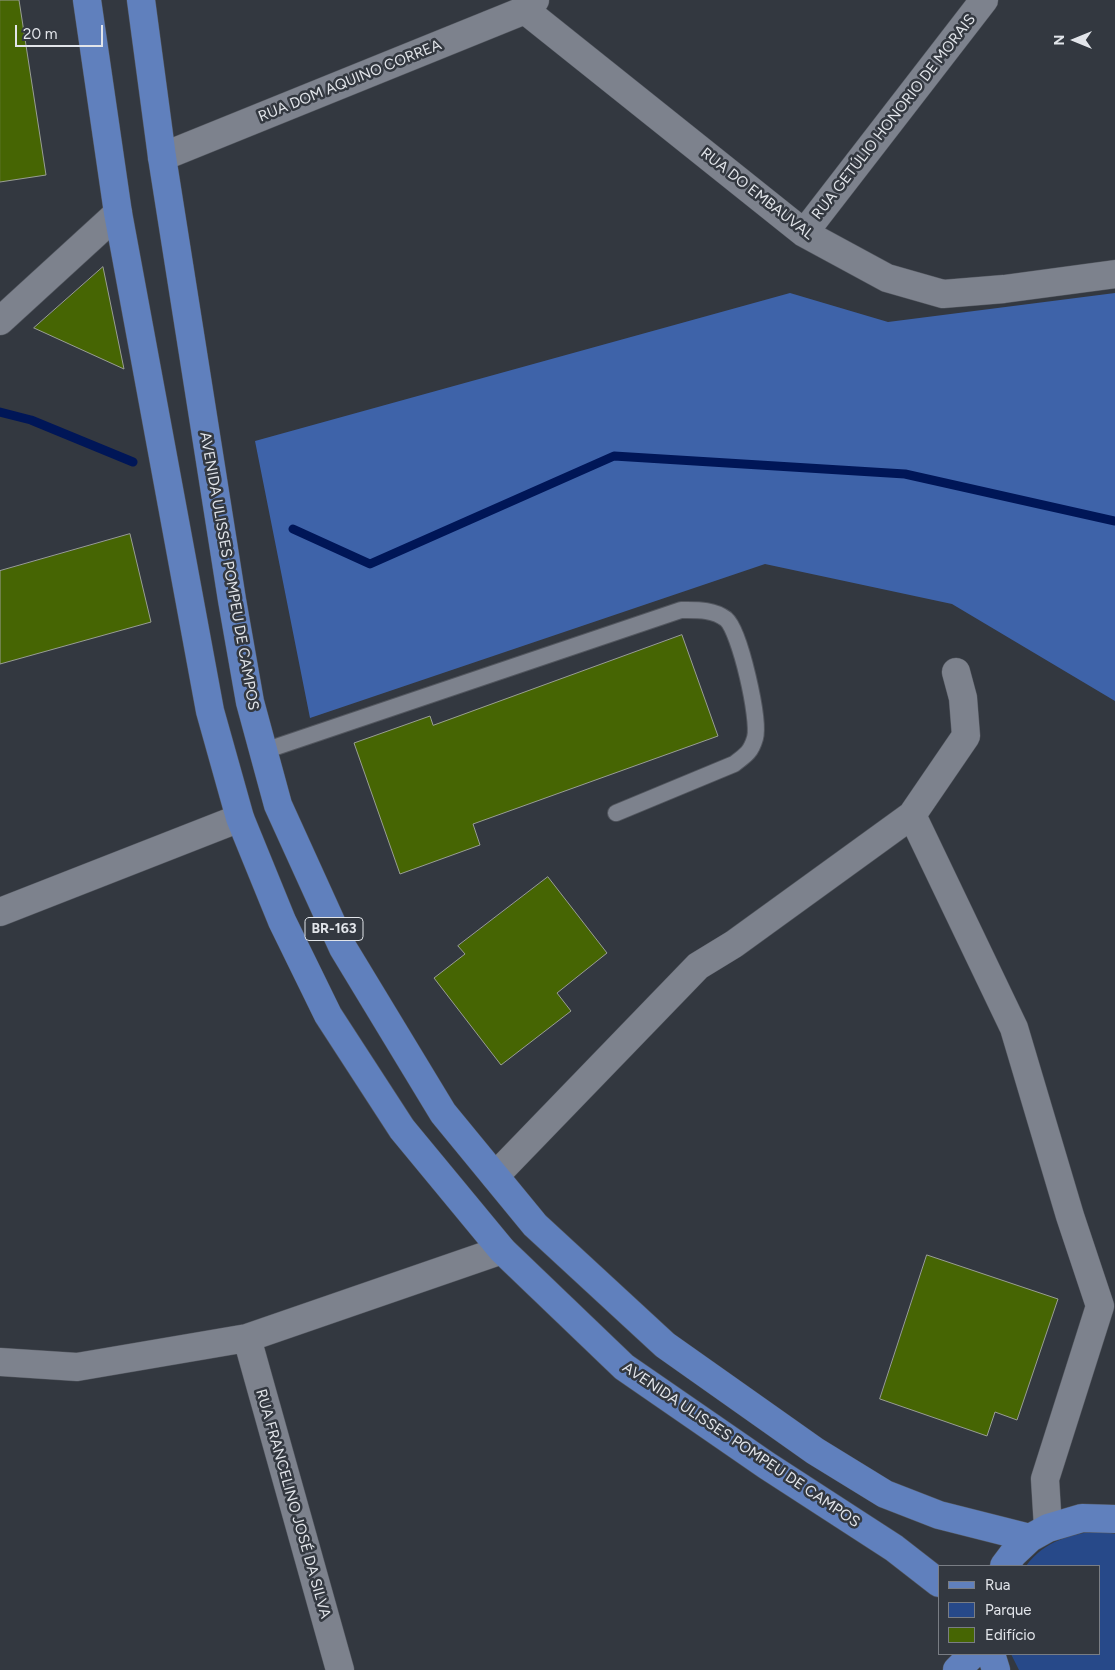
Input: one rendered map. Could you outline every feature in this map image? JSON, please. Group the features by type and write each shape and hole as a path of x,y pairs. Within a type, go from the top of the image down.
{"main road":[{"name":"AVENIDA ULISSES POMPEU DE CAMPOS","path":"87,0 118,213 210,711 240,818 282,921 328,1015 402,1129 502,1250 624,1367 766,1465 894,1548 938,1582"},
{"name":"AVENIDA ULISSES POMPEU DE CAMPOS","path":"142,0 162,158 250,702 278,805 342,948 443,1113 535,1225 665,1345 815,1451 886,1494 938,1515 1039,1533"},
{"path":"1005,1565 1012,1554 1039,1533 1082,1518 1115,1520"},
{"path":"957,1670 973,1655"},
{"path":"991,1655 996,1670"}],"street":[{"name":"RUA GETÚLIO HONORIO DE MORAIS","path":"804,233 984,0"},
{"name":"RUA DOM AQUINO CORREA","path":"162,158 530,5"},
{"name":"RUA DO EMBAUVAL","path":"530,5 804,233 887,278 943,294 1004,289 1115,274"},
{"path":"0,321 118,213"},
{"path":"495,1176 698,966 734,944 912,815 966,736 963,698 956,672"},
{"path":"912,815 1014,1028 1070,1216 1107,1308 1045,1479 1039,1533"},
{"path":"0,912 240,818"},
{"path":"0,1362 77,1367 247,1338 502,1250"},
{"name":"RUA FRANCELINO JOSÉ DA SILVA","path":"247,1338 340,1670"}],"lane":[{"path":"264,751 681,610 708,610 727,619 737,635 756,711 756,736 749,753 734,764 616,813"}],"green space":[{"path":"1102,1531 1115,1534 1115,1670 1019,1670 1012,1655 1100,1655 1100,1565 1027,1565 1033,1557 1050,1544 1080,1534"}],"shaded area":[{"path":"790,293 888,322 1115,293 1115,701 952,604 765,564 310,718 255,441"}],"building":[{"path":"0,0 19,0 46,175 0,182"},
{"path":"103,267 124,369 34,328"},
{"path":"130,534 151,622 0,664 0,571"},
{"path":"682,635 718,736 473,824 480,845 400,874 354,743 430,716 433,725"},
{"path":"548,877 607,953 557,993 571,1011 501,1065 434,978 465,954 458,946"},
{"path":"927,1255 1058,1299 1017,1420 995,1412 987,1436 880,1399"}],"waterway":[{"path":"0,412 31,420 133,462"},
{"path":"293,529 370,564 614,456 905,474 1115,521"}]}
